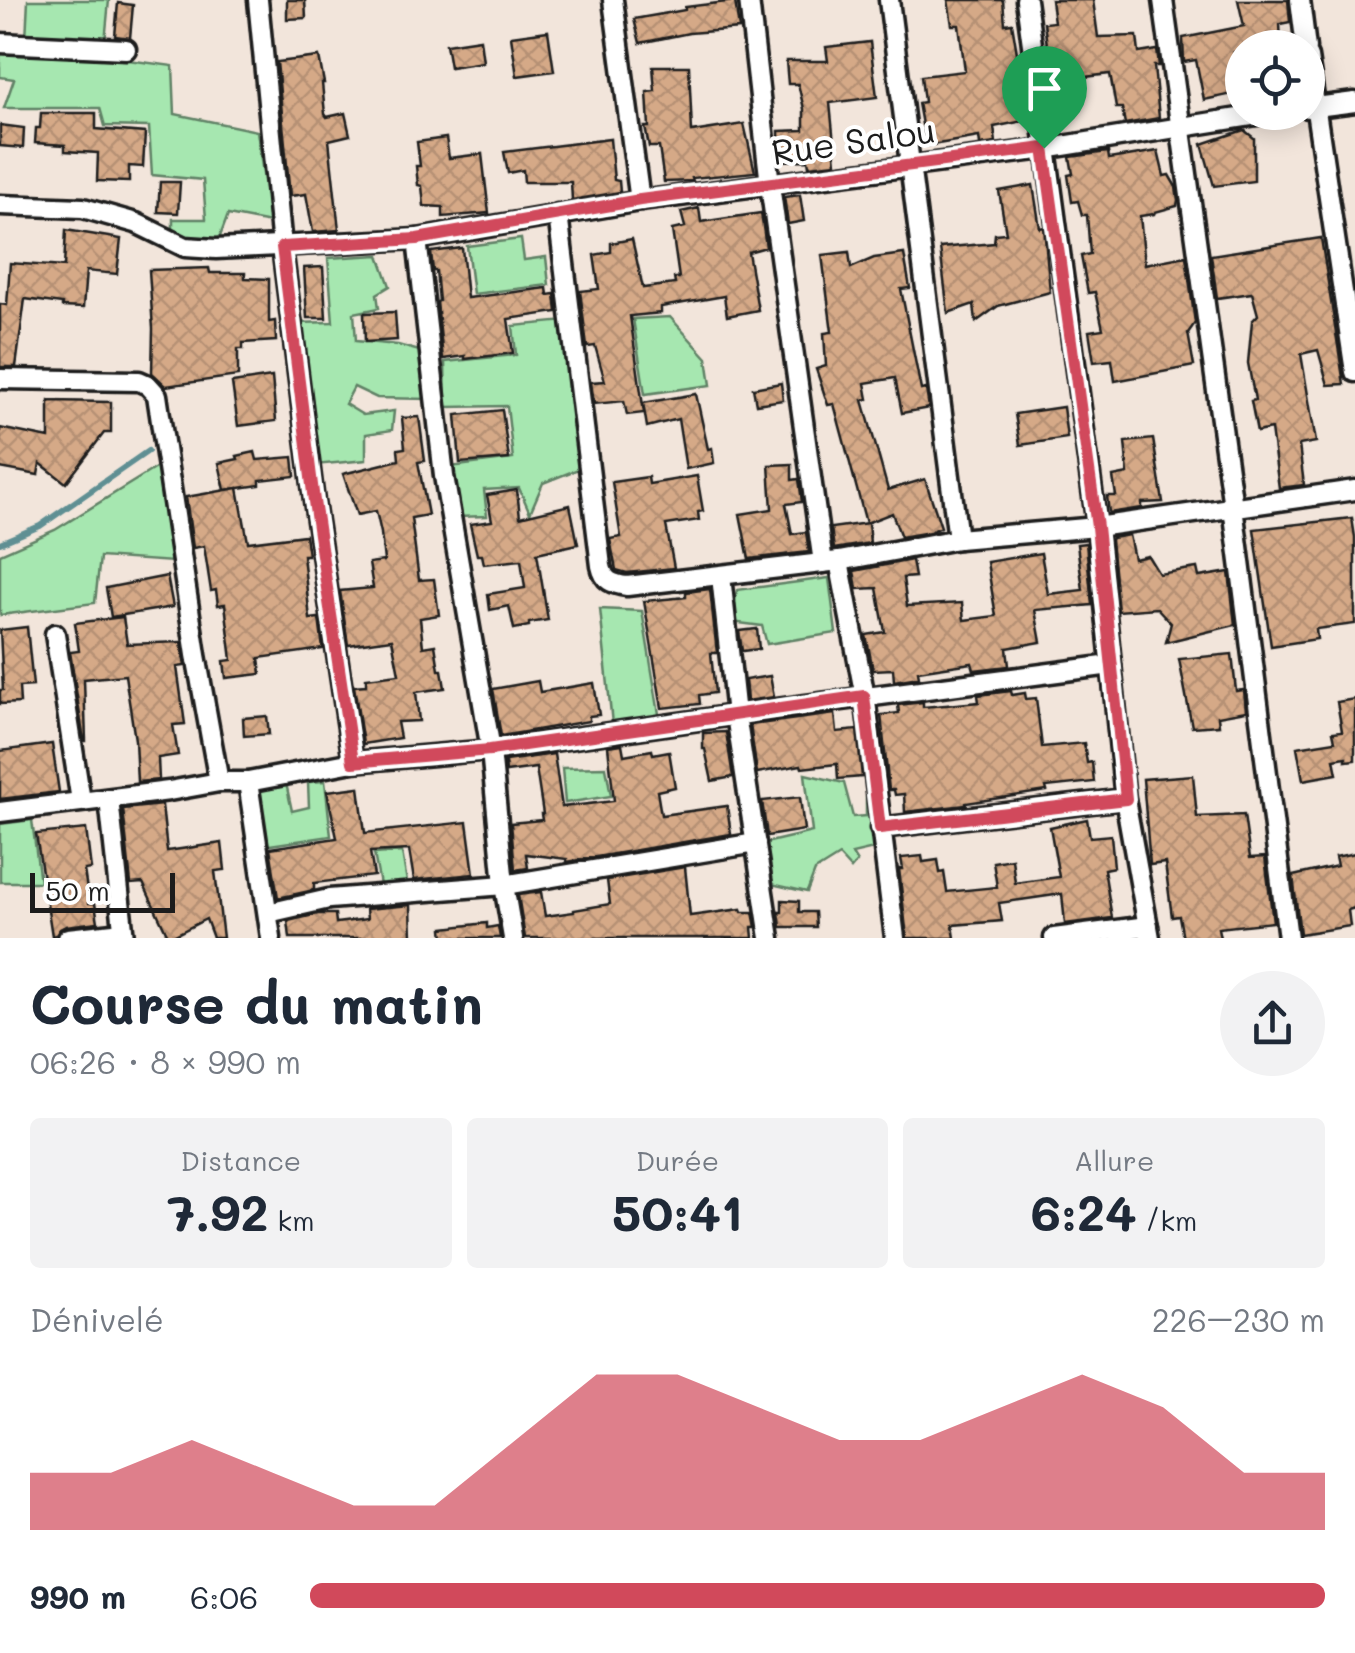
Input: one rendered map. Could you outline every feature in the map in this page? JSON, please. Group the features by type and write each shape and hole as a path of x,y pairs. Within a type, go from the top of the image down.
{"street":[{"path":"258,0 282,247 353,762"},
{"path":"613,0 640,200"},
{"path":"750,0 770,185 831,562 864,696 895,938"},
{"path":"889,0 958,539"},
{"path":"1026,0 1097,527 1126,799 1149,932 1054,938"},
{"path":"1163,0 1234,507 1288,938"},
{"path":"1300,0 1304,30"},
{"path":"0,43 126,49"},
{"path":"1325,105 1355,102"},
{"name":"Rue Salou","path":"0,205 94,210 185,247 282,247 417,239 640,200 1044,148 1225,120"},
{"path":"1314,130 1355,372"},
{"path":"558,214 603,574 608,582 627,586 721,576 831,562 958,539 1097,527 1355,490"},
{"path":"417,239 444,476 490,750 513,938"},
{"path":"0,379 139,381 157,395 219,782"},
{"path":"721,576 736,715 770,938"},
{"path":"55,634 81,801"},
{"path":"0,812 219,782 248,782 353,762 490,750 1111,665"},
{"path":"248,782 271,938"},
{"path":"68,938 124,935 108,798"},
{"path":"880,828 1126,799"},
{"path":"268,914 329,899 504,885 756,843"}],"green space":[{"path":"28,0 109,0 105,42 26,39"},
{"path":"0,43 173,66 175,114 257,131 270,223 228,215 218,242 173,237 173,219 206,219 203,180 152,175 149,127 105,126 100,108 4,108 14,79 0,77"},
{"path":"521,239 524,260 546,257 549,285 473,294 467,246"},
{"path":"379,255 390,286 377,294 379,308 354,313 356,341 423,352 429,399 377,398 354,387 345,404 363,415 394,411 392,430 366,434 366,460 315,465 297,323 333,322 328,258"},
{"path":"670,317 707,358 711,385 645,394 633,319"},
{"path":"565,321 586,466 543,483 530,513 519,488 484,490 487,516 456,517 450,467 513,459 507,406 446,407 445,362 516,355 513,326"},
{"path":"157,467 173,562 100,557 95,603 0,615 0,554 55,530"},
{"path":"829,578 836,633 767,644 762,626 731,622 737,590"},
{"path":"600,609 642,611 660,720 612,724"},
{"path":"606,767 611,796 565,803 562,768"},
{"path":"805,774 844,783 853,817 866,816 866,798 874,800 878,848 852,854 857,862 851,869 839,856 815,871 807,892 767,883 761,844 812,832"},
{"path":"325,781 331,836 263,846 255,787 286,783 292,811 309,807 308,782"},
{"path":"32,820 40,882 0,882 0,824"},
{"path":"402,852 407,882 380,885 374,854"}],"building":[{"path":"287,0 305,0 306,18 287,19"},
{"path":"948,0 1003,0 1005,24 1012,23 1028,120 994,127 996,143 980,145 979,137 926,146 918,103 924,102 921,76 965,71 959,25 952,25"},
{"path":"1051,0 1093,0 1098,37 1137,36 1139,53 1157,50 1159,66 1154,66 1159,118 1125,124 1122,108 1116,108 1110,74 1052,81 1044,23 1054,22"},
{"path":"1238,0 1288,0 1290,22 1280,24 1280,30 1225,30 1225,96 1204,100 1196,60 1184,62 1183,38 1244,26"},
{"path":"735,1 739,29 689,33 640,43 634,19"},
{"path":"118,3 133,5 130,38 115,36"},
{"path":"548,31 554,71 517,76 511,36"},
{"path":"480,39 483,62 450,67 446,44"},
{"path":"870,42 877,97 830,103 836,163 809,166 808,160 780,161 779,131 804,130 798,84 788,84 786,61 828,61 826,47"},
{"path":"319,57 325,114 327,117 345,113 350,135 329,140 339,230 313,232 306,194 290,196 277,62"},
{"path":"653,66 689,66 692,132 744,124 755,172 664,182 659,147 649,147 645,127 649,127 647,92 655,91"},
{"path":"41,113 96,113 96,129 145,133 143,167 129,166 129,182 97,181 98,153 65,151 65,145 35,143"},
{"path":"0,125 24,128 23,148 0,146"},
{"path":"1244,130 1254,138 1254,181 1214,186 1202,144"},
{"path":"446,138 449,158 482,154 489,213 443,217 443,207 424,206 422,186 418,185 417,142"},
{"path":"610,139 614,180 619,181 620,192 572,200 571,182 524,182 523,170 508,173 504,152"},
{"path":"1158,151 1164,176 1169,175 1176,187 1178,200 1177,206 1140,216 1145,264 1186,256 1195,323 1188,333 1194,366 1115,381 1112,360 1094,362 1089,331 1103,329 1095,292 1088,293 1081,256 1090,254 1087,215 1082,215 1078,201 1072,202 1070,157 1108,152 1109,159"},
{"path":"160,182 180,182 178,213 158,212"},
{"path":"1033,185 1040,228 1044,227 1050,292 998,306 976,322 974,304 948,313 940,248 994,243 995,234 1006,233 999,191"},
{"path":"800,195 804,221 788,224 784,197"},
{"path":"699,208 701,222 761,213 766,247 748,252 758,310 727,316 724,296 661,307 661,313 630,316 644,413 627,415 624,401 594,404 591,382 605,381 595,346 587,347 580,291 599,289 594,255 611,252 611,243 632,239 643,288 675,284 674,278 679,278 672,230 685,227 681,212"},
{"path":"66,230 121,239 117,274 86,271 83,308 25,299 16,367 0,367 0,304 7,305 10,263 64,267"},
{"path":"1321,238 1344,384 1328,385 1318,350 1301,354 1316,442 1299,445 1304,485 1279,488 1271,429 1257,432 1251,401 1255,400 1248,363 1252,321 1258,315 1252,293 1217,298 1211,255"},
{"path":"462,248 467,298 547,288 548,295 555,294 557,312 508,319 513,353 443,359 431,252"},
{"path":"849,252 851,268 874,258 904,254 910,288 901,289 921,390 926,389 929,408 902,413 895,378 865,383 868,399 863,400 888,490 925,479 941,527 930,532 901,537 892,513 866,523 834,404 828,405 816,369 826,366 824,333 832,332 822,255"},
{"path":"323,267 326,318 307,318 304,268"},
{"path":"209,268 210,273 245,273 245,278 269,279 269,322 275,321 276,341 243,343 243,349 238,349 238,376 166,386 152,373 149,270"},
{"path":"395,312 397,340 365,342 364,313"},
{"path":"272,377 276,421 238,426 232,383"},
{"path":"781,383 783,400 756,404 753,388"},
{"path":"696,394 714,463 686,469 678,419 647,427 643,403"},
{"path":"49,401 111,402 111,433 104,433 66,483 40,463 38,475 0,468 0,428 49,438"},
{"path":"1063,407 1067,438 1020,445 1015,414"},
{"path":"502,410 509,459 460,463 456,415"},
{"path":"419,417 425,461 418,462 428,515 411,518 419,580 434,579 439,615 420,618 423,647 435,645 445,688 416,692 419,721 397,722 400,738 363,744 354,686 366,685 366,678 399,674 392,639 348,645 340,591 373,588 369,563 384,561 376,511 357,515 343,474 399,460 398,449 405,448 402,418"},
{"path":"1153,439 1163,502 1142,503 1142,508 1109,513 1107,496 1116,496 1113,477 1128,474 1125,442"},
{"path":"255,452 257,460 293,457 295,476 225,490 219,463"},
{"path":"792,464 792,480 799,479 802,502 786,504 792,534 806,532 809,552 749,559 740,514 772,509 769,465"},
{"path":"697,476 703,511 698,512 699,520 666,525 674,568 627,573 616,570 610,539 621,537 612,482 648,477 649,484"},
{"path":"238,488 248,542 305,535 308,555 303,555 310,619 319,618 323,649 259,658 261,674 226,678 224,661 232,660 225,604 218,605 216,590 211,591 204,546 193,548 186,497"},
{"path":"517,490 520,517 570,505 578,544 537,553 548,620 514,629 509,606 490,610 488,594 525,588 521,560 484,564 482,555 477,555 470,524 492,521 487,495"},
{"path":"1352,518 1355,624 1316,629 1317,639 1271,646 1254,529"},
{"path":"868,523 870,543 834,549 831,528"},
{"path":"1129,535 1134,559 1148,556 1159,574 1197,568 1199,577 1229,572 1235,625 1166,642 1171,623 1157,608 1118,611 1111,540"},
{"path":"1086,543 1092,605 1035,610 1041,642 1007,648 1009,666 974,670 972,663 918,671 919,677 894,681 893,669 873,670 866,635 885,632 877,588 857,589 854,571 912,560 915,577 903,578 907,606 962,603 964,620 996,616 987,562 1041,553 1048,594 1083,590 1077,544"},
{"path":"167,576 173,607 111,617 106,588"},
{"path":"710,589 717,653 711,653 715,693 699,695 700,704 662,708 644,601 686,597 686,592"},
{"path":"123,617 127,644 181,642 185,666 177,667 185,724 173,725 178,755 158,758 159,780 137,782 125,675 84,679 84,741 70,652 79,651 75,623"},
{"path":"27,627 33,686 19,687 20,703 0,704 0,630"},
{"path":"757,629 759,649 742,651 739,631"},
{"path":"1232,654 1236,691 1244,690 1246,711 1218,716 1219,725 1192,727 1179,659"},
{"path":"770,676 774,697 747,701 745,680"},
{"path":"538,681 540,692 594,683 599,715 589,716 589,721 501,736 493,689"},
{"path":"1011,691 1012,695 1025,693 1026,699 1036,698 1042,747 1084,743 1087,763 1092,762 1094,782 905,812 904,794 895,795 894,790 889,790 881,715 899,713 898,705 979,702 978,695"},
{"path":"1355,699 1355,760 1334,759 1337,774 1303,780 1297,747 1335,741 1333,732 1342,731 1337,702"},
{"path":"835,714 837,732 857,730 862,777 838,779 837,764 802,768 801,765 757,773 750,725"},
{"path":"267,716 269,734 244,736 243,718"},
{"path":"726,732 733,777 712,781 703,733"},
{"path":"52,744 59,792 0,799 0,751"},
{"path":"622,744 624,755 669,751 675,787 657,791 661,815 727,806 731,834 567,862 526,854 528,868 515,870 511,823 542,820 543,814 536,768 506,772 505,761 554,754 562,807 614,801 608,746"},
{"path":"1193,775 1197,817 1244,815 1250,858 1265,857 1273,922 1218,928 1220,938 1183,938 1179,916 1172,917 1165,863 1150,865 1143,779"},
{"path":"359,787 365,833 467,822 474,874 414,880 409,850 370,852 374,876 314,883 314,890 278,898 270,848 337,838 327,791"},
{"path":"800,797 804,830 767,836 762,801"},
{"path":"162,805 167,851 222,843 225,870 215,871 223,938 213,938 206,919 169,938 143,883 131,884 123,809"},
{"path":"1087,819 1090,837 1111,835 1114,867 1104,869 1112,918 1065,924 1062,894 999,903 1002,921 953,925 955,938 907,938 901,858 922,856 923,862 938,860 947,892 997,887 993,862 1012,859 1015,883 1059,877 1050,827"},
{"path":"86,829 91,869 84,870 89,903 95,903 98,922 66,926 52,936 36,834"},
{"path":"1355,853 1355,908 1348,910 1350,926 1300,934 1293,876 1337,866 1335,857"},
{"path":"685,867 690,916 741,909 753,912 753,938 525,938 518,895 541,892 545,916 574,912 610,904 607,880"},
{"path":"782,900 799,901 799,912 815,912 816,927 781,927"},
{"path":"411,905 412,938 290,938 288,921 318,914 335,914 336,923 367,919 366,909"},
{"path":"487,923 487,928 498,926 500,938 444,938 443,928"}],"waterway":[{"path":"0,543 40,526 148,451"}],"route":[{"path":"1044,148 1097,527 1126,799 880,828 864,696 490,750 353,762 282,247 417,239 640,200 1044,148"}]}
